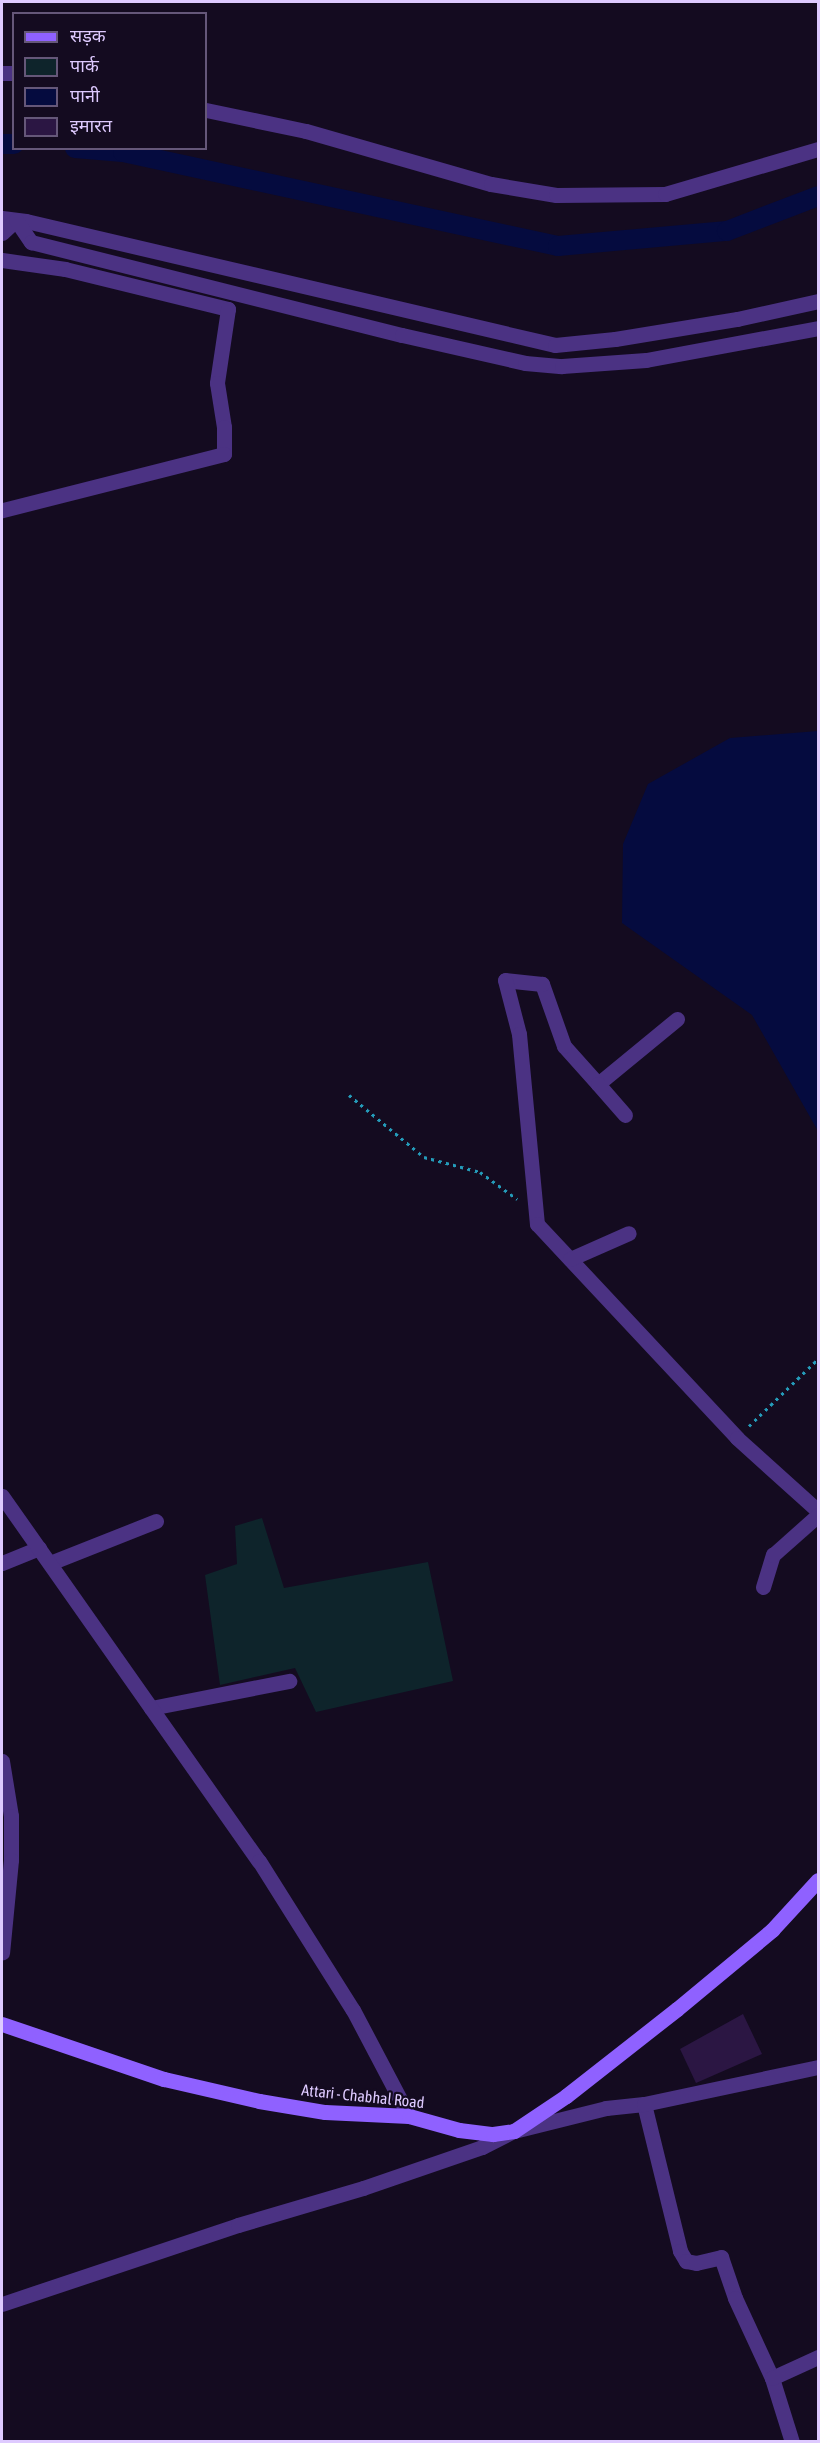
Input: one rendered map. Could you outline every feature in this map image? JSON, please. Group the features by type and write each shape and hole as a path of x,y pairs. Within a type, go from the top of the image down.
{"main road":[{"path":"514,2131 566,2096 677,2009 772,1930 819,1880"},
{"name":"Attari - Chabhal Road","path":"2,2024 164,2079 259,2101 325,2112 409,2116 459,2130 493,2134 514,2131"}],"street":[{"path":"207,110 306,131 491,183 556,195 665,194 819,149"},
{"path":"2,233 9,219"},
{"path":"9,219 555,345 615,339 737,319 819,301"},
{"path":"9,219 31,242 402,335 525,363 562,366 646,360 819,327"},
{"path":"2,260 65,269 228,309 217,383 224,427 224,454 2,510"},
{"path":"625,1115 564,1046 542,984 505,980 519,1034 537,1224 737,1438 819,1513 773,1555 763,1587"},
{"path":"598,1084 676,1019"},
{"path":"570,1259 629,1233"},
{"path":"2,1496 259,1861 353,2010 409,2116"},
{"path":"50,1563 156,1521"},
{"path":"2,1563 39,1548"},
{"path":"152,1708 289,1682"},
{"path":"2,1761 11,1816 12,1860 2,1953"},
{"path":"2,2304 238,2225 363,2188 482,2147 514,2131 606,2108 644,2104 819,2067"},
{"path":"644,2104 680,2252 686,2261 696,2263 721,2257 735,2298 772,2378 792,2442"},
{"path":"772,2378 819,2356"}],"path":[{"path":"350,1095 424,1157 480,1172 520,1203"},
{"path":"737,1438 819,1359"}],"green space":[{"path":"262,1518 284,1588 428,1562 453,1681 316,1712 295,1668 220,1685 205,1575 237,1564 235,1526"}],"water":[{"path":"818,731 818,1131 752,1015 622,923 623,844 648,784 730,738"}],"building":[{"path":"743,2014 762,2054 696,2083 680,2049"}],"waterway":[{"path":"2,144 12,144"},
{"path":"99,150 123,152 558,246 727,231 818,196"}]}
